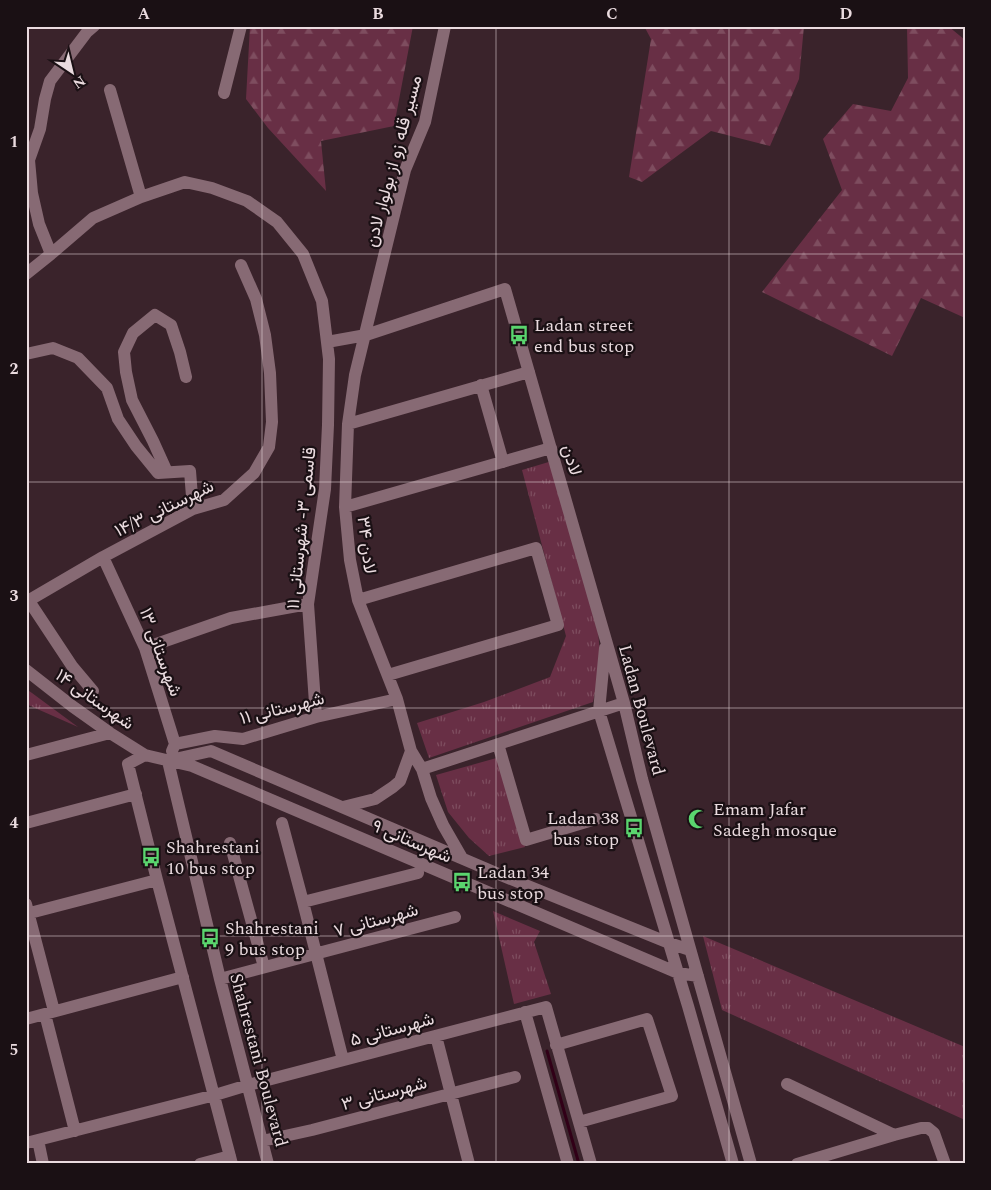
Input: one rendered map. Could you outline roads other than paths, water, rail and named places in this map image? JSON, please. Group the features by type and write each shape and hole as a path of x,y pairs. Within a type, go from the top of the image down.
{"street":[{"path":"51,254 29,194 29,160 40,129 50,81 87,32 94,26"},
{"path":"224,93 241,26"},
{"name":"مسیر قله زو از بولوار لادن","path":"366,335 405,170 425,122 445,26"},
{"path":"110,90 141,197"},
{"name":"قاسمی ۳- شهرستانی ۱۱","path":"26,274 93,218 141,197 185,182 212,188 247,201 276,222 303,254 322,301 329,359 325,489 308,604 316,717"},
{"name":"شهرستانی ۱۴/۳","path":"27,601 103,557 194,509 224,500 254,473 269,447 272,422 270,373 265,335 256,299 241,264"},
{"name":"لادن","path":"366,335 505,289 606,640"},
{"path":"167,472 132,400 124,352 133,333 155,315 171,325 186,377"},
{"path":"327,342 366,335"},
{"name":"لادن ۳۴","path":"366,335 355,375 348,424 345,507 350,560 358,600 397,699 411,751 422,769 431,798 443,825 462,858"},
{"path":"26,354 53,348 78,358 108,388 118,419 136,446 158,473 190,471 194,509"},
{"path":"348,424 529,372"},
{"path":"481,385 503,462"},
{"path":"345,507 551,448"},
{"path":"358,600 536,548 558,625 388,675"},
{"name":"شهرستانی ۱۳","path":"103,557 145,648 175,744"},
{"path":"27,601 72,666 93,691"},
{"path":"145,648 231,618 308,604"},
{"name":"Ladan Boulevard","path":"606,640 624,703 642,779 751,1164"},
{"name":"Ladan Boulevard","path":"606,640 599,711 688,1006 733,1164"},
{"name":"شهرستانی ۱۴","path":"26,670 110,733 145,755 168,761"},
{"name":"شهرستانی ۱۱","path":"175,744 215,736 243,739 316,717 397,699"},
{"path":"422,769 624,703"},
{"path":"26,755 110,733"},
{"path":"168,761 175,744"},
{"path":"498,744 526,840 596,819"},
{"path":"168,761 211,751 669,944 690,950"},
{"path":"343,807 375,799 393,787 400,781 411,751"},
{"path":"145,755 128,764 231,1160 200,1164"},
{"name":"شهرستانی ۹","path":"168,761 192,766 678,973 698,976"},
{"name":"Shahrestani Boulevard","path":"168,761 220,979 268,1164"},
{"path":"26,823 136,794"},
{"path":"282,823 342,1060"},
{"path":"230,842 264,968"},
{"path":"303,902 418,873"},
{"path":"75,1131 27,910 157,880"},
{"name":"شهرستانی ۷","path":"220,979 455,917"},
{"path":"26,1019 183,977"},
{"name":"شهرستانی ۵","path":"32,1142 546,1007 556,1045"},
{"path":"525,1012 568,1164"},
{"path":"579,1122 672,1096 647,1019 556,1045 590,1164"},
{"path":"436,1036 469,1164"},
{"name":"شهرستانی ۳","path":"262,1141 312,1130 515,1077"},
{"path":"787,1084 894,1134"},
{"path":"797,1164 894,1134 921,1128 928,1128 934,1133 948,1162"},
{"path":"32,1142 44,1164"}],"waterway":[{"path":"547,1051 579,1164"}],"place":[{"name":"Ladan street end bus stop","path":"519,335"},
{"name":"Emam Jafar Sadegh mosque","path":"698,819"},
{"name":"Ladan 38 bus stop","path":"634,828"},
{"name":"Shahrestani 10 bus stop","path":"151,857"},
{"name":"Ladan 34 bus stop","path":"462,882"},
{"name":"Shahrestani 9 bus stop","path":"210,938"}]}
